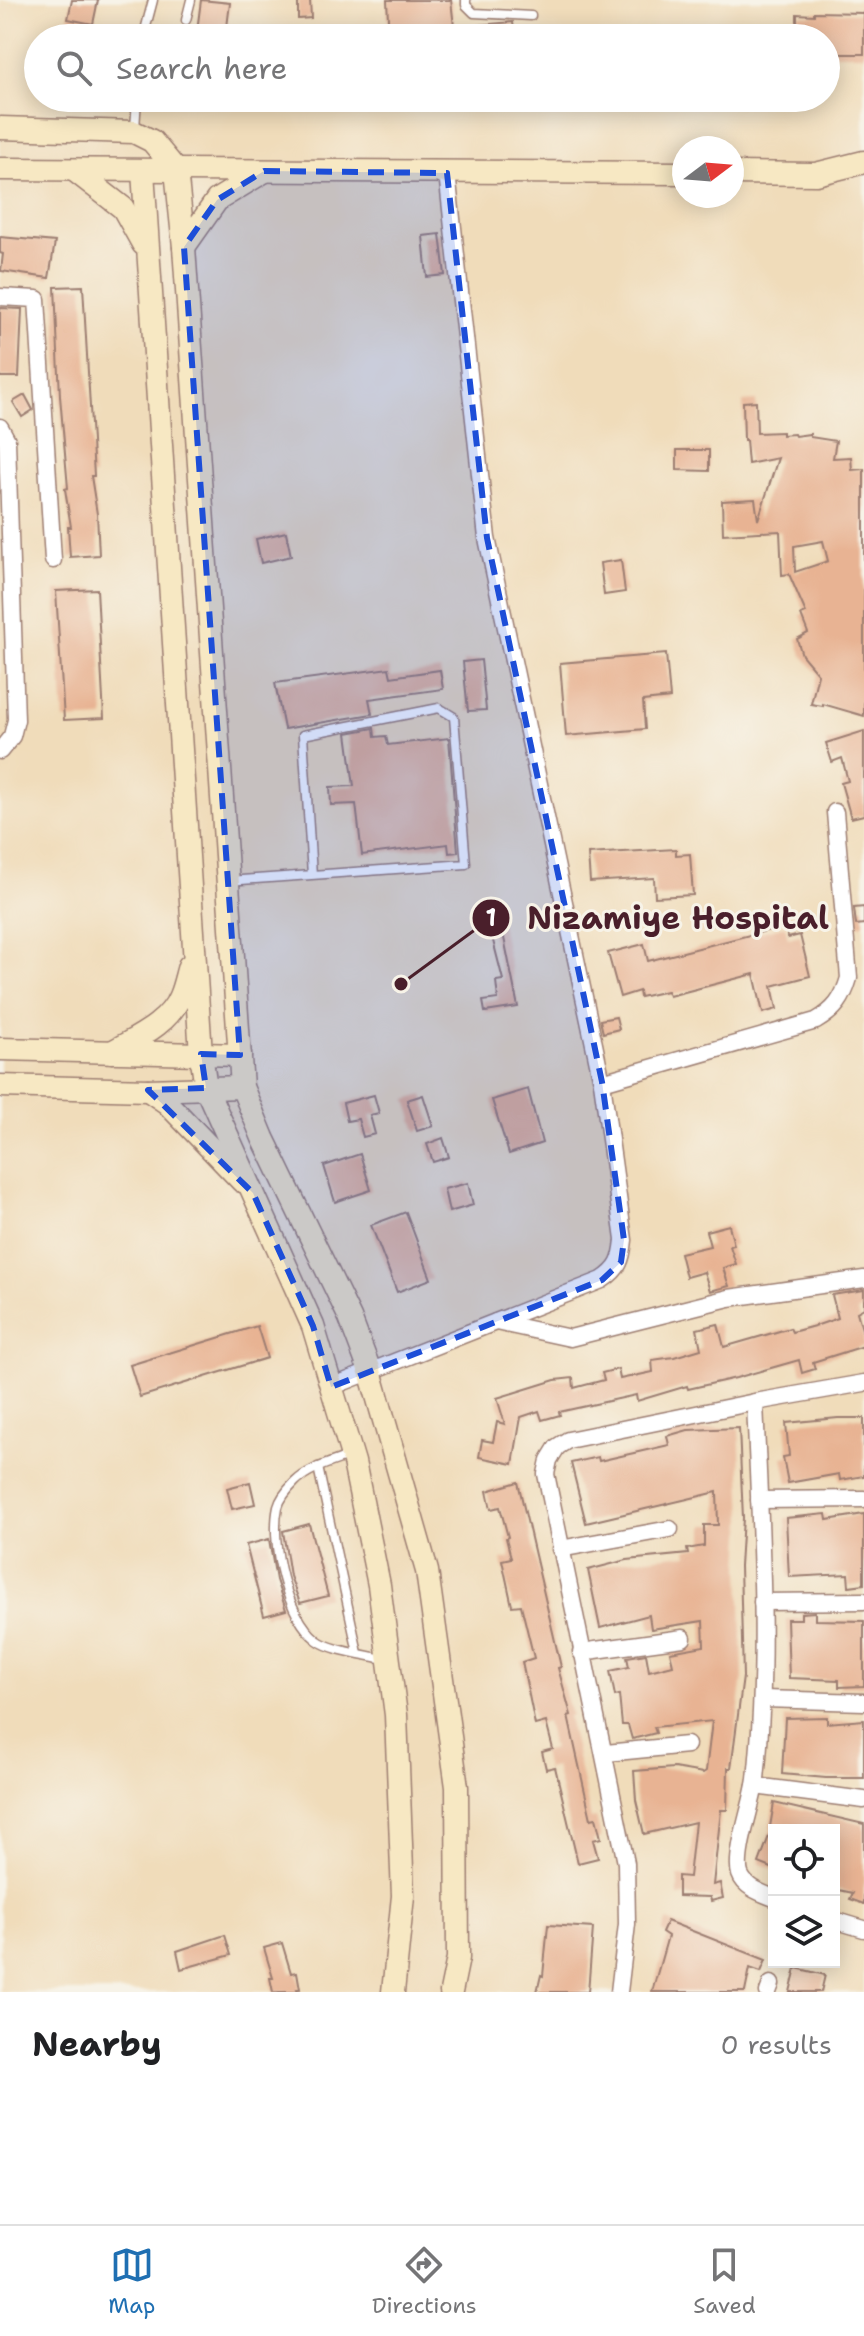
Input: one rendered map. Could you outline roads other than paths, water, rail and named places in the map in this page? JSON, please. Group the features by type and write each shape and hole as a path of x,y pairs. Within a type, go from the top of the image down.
{"street":[{"path":"0,128 134,132 152,141 176,170 184,247 242,1087 263,1138 350,1318 370,1371 427,1571 457,1787 458,1958 451,1992"},
{"path":"744,173 816,174 864,162"},
{"path":"0,169 672,173"},
{"path":"74,170 123,208 147,252"},
{"path":"143,171 201,1054 206,1088 313,1326 352,1455 379,1585 396,1715 403,1896 393,1992"},
{"path":"184,247 217,200 264,171"},
{"path":"331,1387 602,1280 615,1272 621,1262 624,1240 602,1082 487,538 447,173"},
{"path":"0,297 37,299 53,560"},
{"path":"0,427 7,440 5,573 16,720 12,736 0,751"},
{"path":"602,1082 816,1021 831,1012 843,998 849,978 835,812"},
{"path":"112,1052 155,1026 170,1012 180,999 194,949"},
{"path":"0,1049 240,1055"},
{"path":"0,1086 148,1090 242,1087"},
{"path":"148,1090 167,1103 253,1193"},
{"path":"496,1322 570,1338 729,1298 864,1279"},
{"path":"619,1992 627,1924 626,1863 606,1753 560,1549 546,1474 549,1460 557,1447 568,1440 864,1383"},
{"path":"755,1402 763,1699 755,1786 739,1857 740,1874 747,1885 770,1896"},
{"path":"759,1500 864,1499"},
{"path":"560,1549 670,1529"},
{"path":"762,1602 864,1601"},
{"path":"581,1652 683,1638"},
{"path":"763,1699 864,1702"},
{"path":"606,1753 687,1745"},
{"path":"755,1786 864,1800"},
{"path":"840,1922 864,1929"}],"lane":[{"path":"147,24 153,0"},
{"path":"186,20 191,0"},
{"path":"466,0 466,5 474,13 531,16"},
{"path":"134,132 136,112"},
{"path":"227,881 312,875 466,864 454,717 439,708 303,735 312,875"},
{"path":"352,1455 318,1467 296,1481 279,1503 275,1531 295,1613 317,1640 389,1660"},
{"path":"318,1467 358,1653"}],"place":[{"name":"Nizamiye Hospital","path":"401,984"}]}
